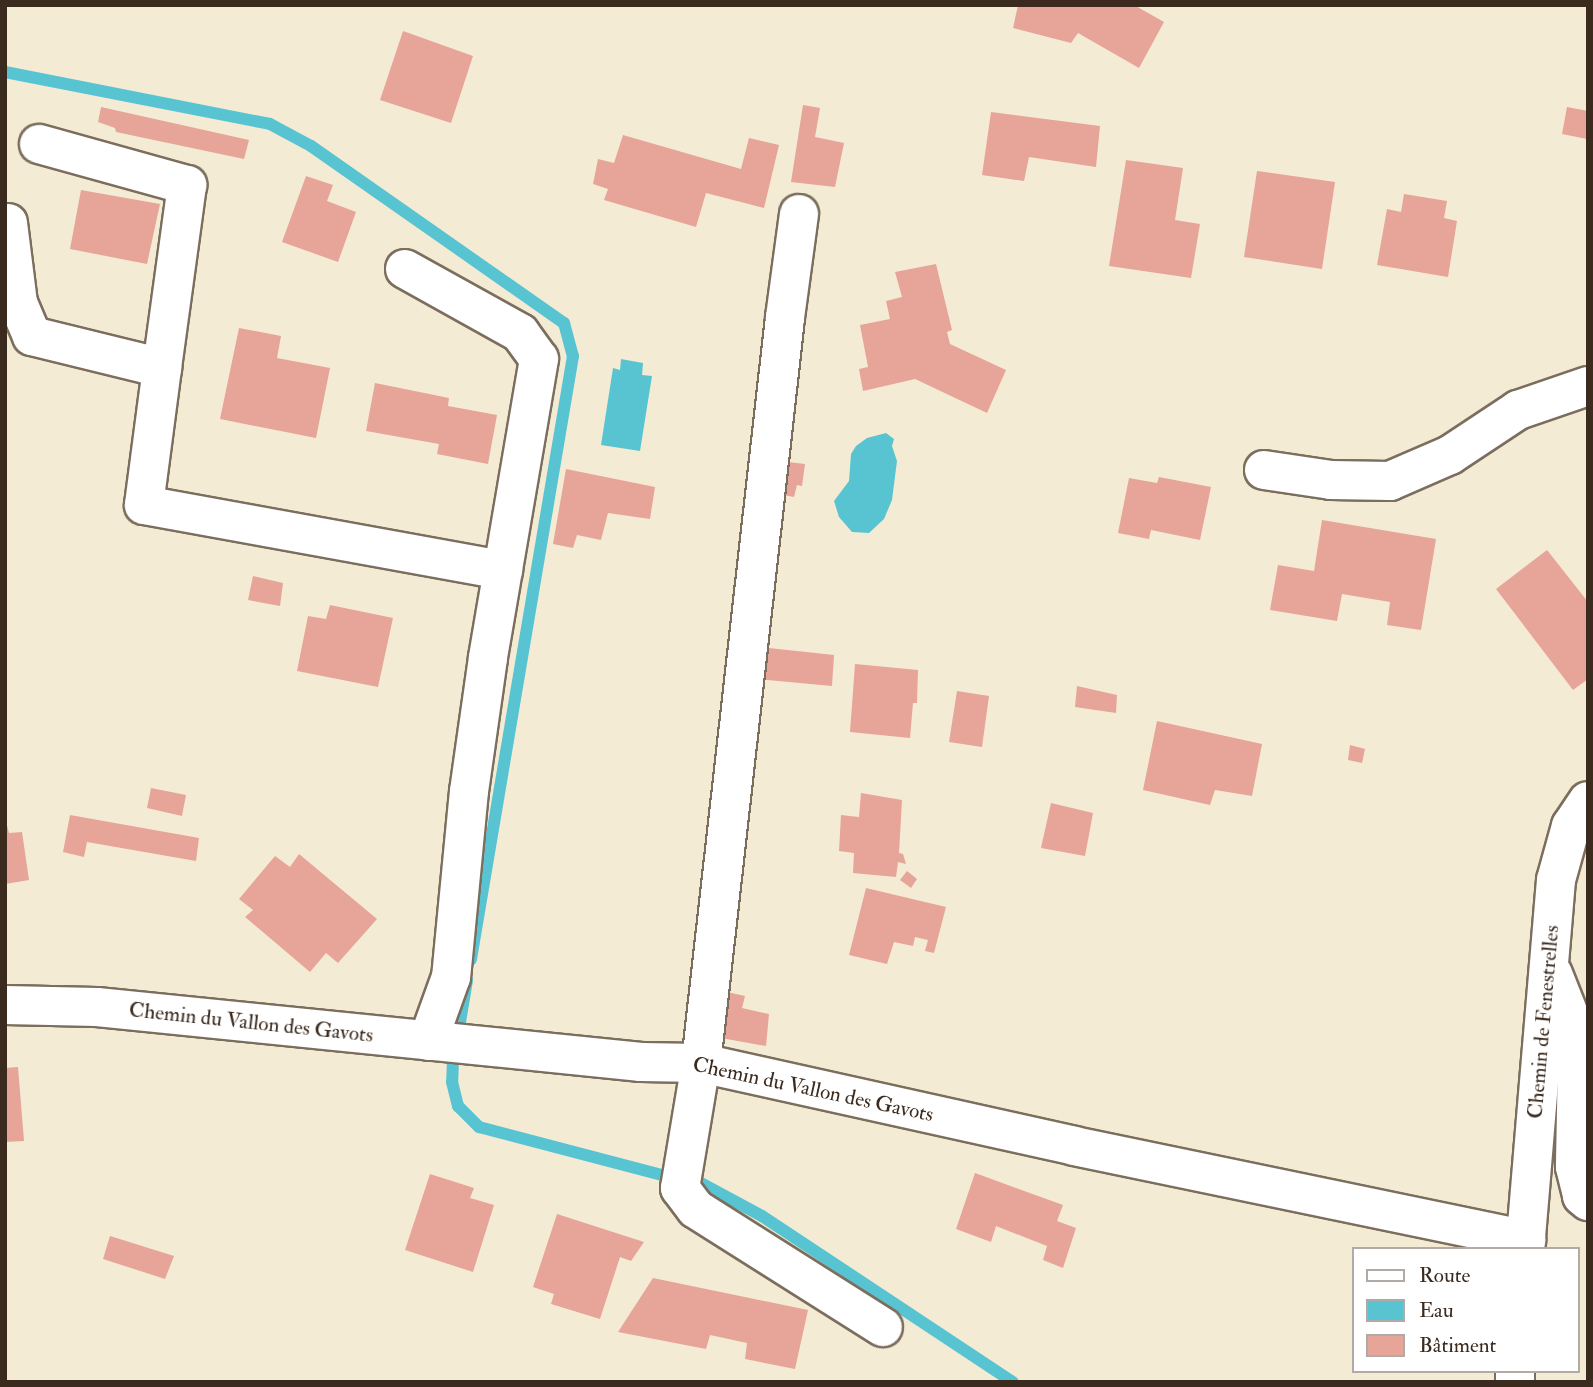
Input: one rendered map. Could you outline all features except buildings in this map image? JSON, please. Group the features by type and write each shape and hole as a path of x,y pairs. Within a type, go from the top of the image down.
{"street":[{"path":"39,144 187,185 144,505 503,570"},
{"path":"799,214 701,1063 680,1188 696,1209 883,1328"},
{"path":"8,223 18,303 32,336 162,368"},
{"path":"405,269 520,333 539,359 469,791 452,977 428,1041"},
{"path":"1264,470 1331,480 1390,481 1450,455 1518,410 1588,386"},
{"name":"Chemin de Fenestrelles","path":"1526,1244 1556,880 1571,827 1588,801"},
{"path":"1549,966 1572,1022 1577,1059 1576,1167 1582,1196 1588,1201"},
{"name":"Chemin du Vallon des Gavots","path":"5,1005 97,1007 641,1062 701,1063 1526,1244"}],"water":[{"path":"621,359 643,363 642,375 652,376 640,451 601,445 613,368 620,370"},
{"path":"886,433 894,439 892,446 897,461 892,500 884,519 869,533 852,532 839,517 834,501 849,481 851,454 856,446 867,438"}],"waterway":[{"path":"5,72 270,124 311,146 564,323 573,356 471,959"},
{"path":"459,1028 467,980"},
{"path":"453,1059 452,1082 458,1106 479,1127 666,1176"},
{"path":"699,1182 762,1216 1013,1382"}]}
